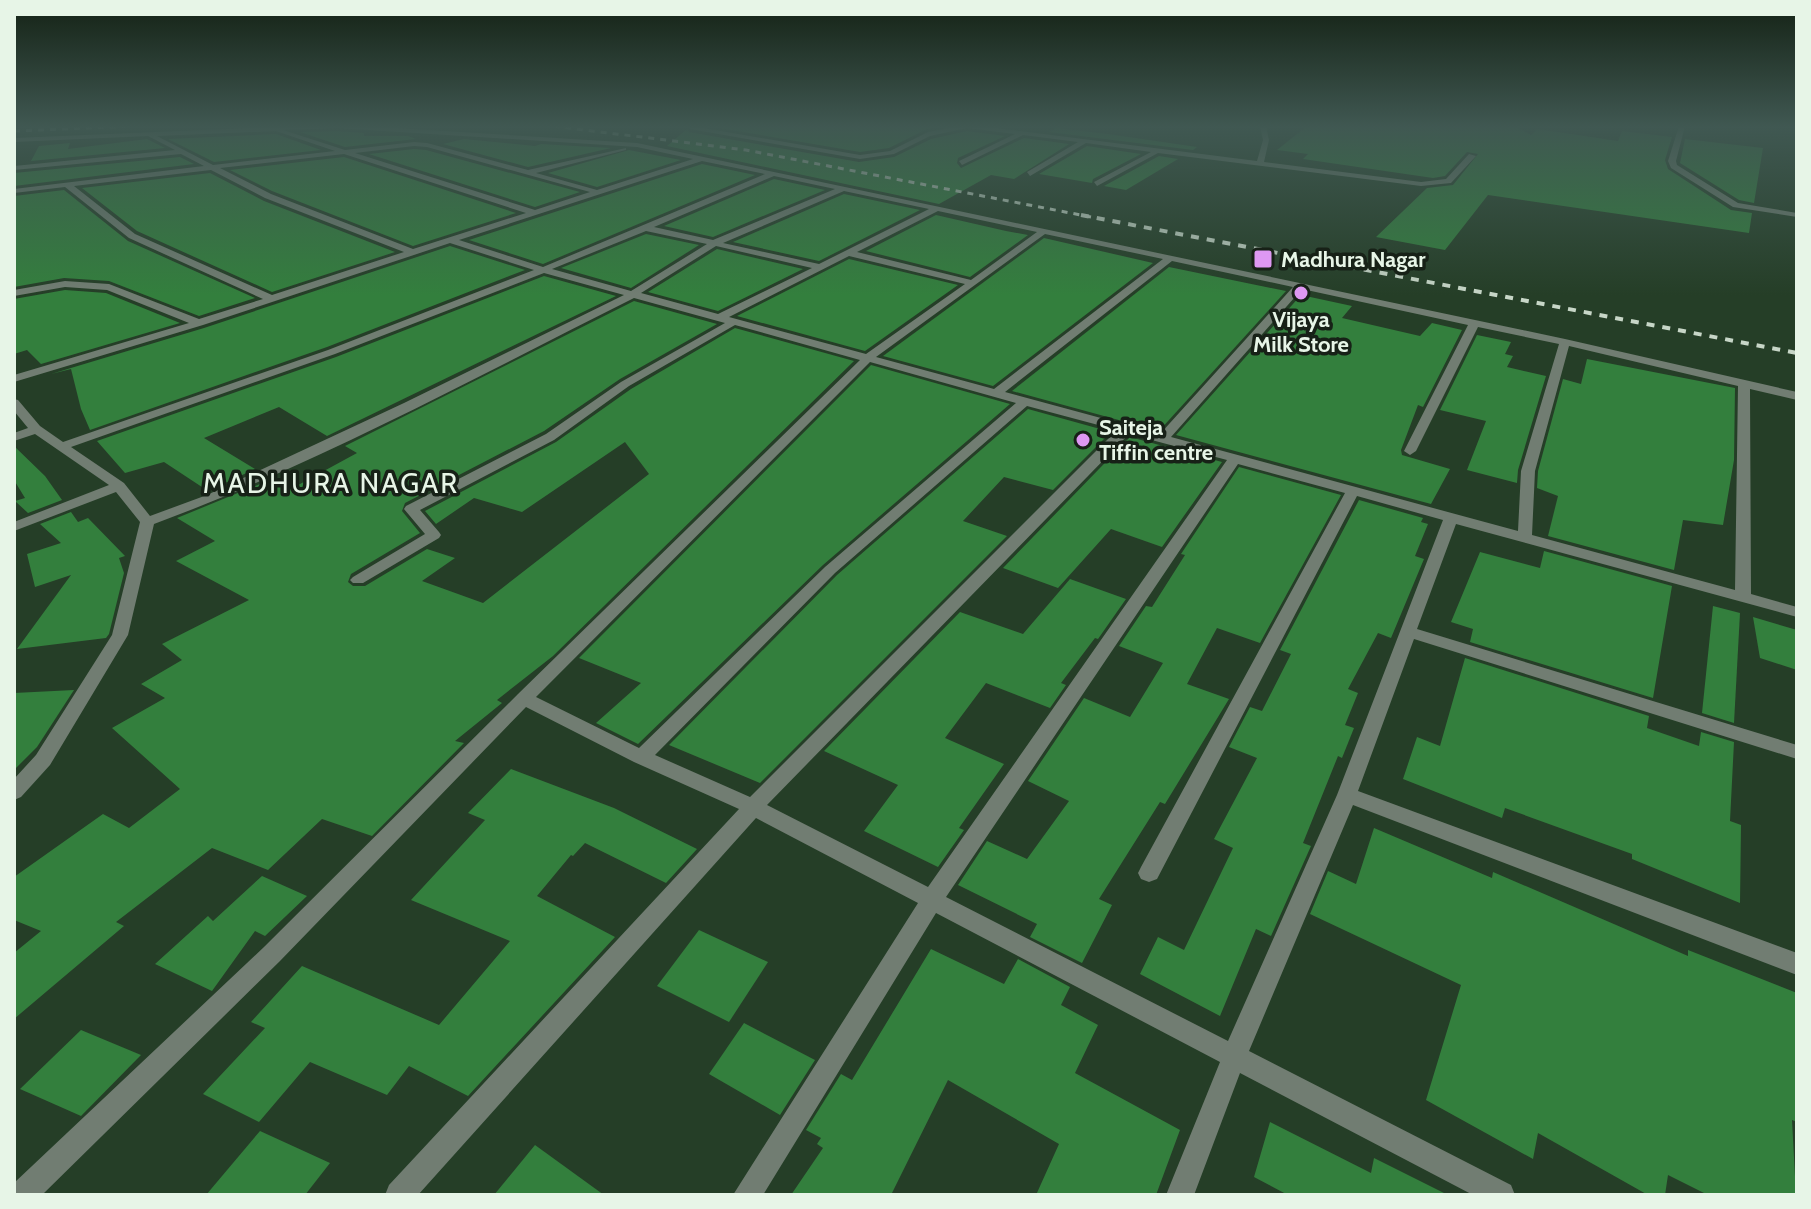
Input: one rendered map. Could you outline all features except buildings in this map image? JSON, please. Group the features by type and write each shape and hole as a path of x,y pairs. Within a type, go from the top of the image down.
{"street":[{"path":"14,191 81,182"},
{"path":"239,182 412,252"},
{"path":"441,182 533,212"},
{"path":"562,182 594,191"},
{"path":"14,379 199,323 623,182"},
{"path":"62,446 222,394 544,270 753,182"},
{"path":"813,182 1565,342 1797,396"},
{"path":"1409,182 1443,182"},
{"path":"1700,182 1736,205 1797,215"},
{"path":"67,184 132,236 272,299"},
{"path":"147,522 212,498 408,406 633,294 715,243 845,189"},
{"path":"719,318 936,209"},
{"path":"646,228 820,267"},
{"path":"22,1195 272,954 524,698 869,357 969,282 1043,232"},
{"path":"450,240 544,270 1797,612"},
{"path":"848,253 969,282"},
{"path":"997,393 1169,259"},
{"path":"14,293 65,284 109,287 199,323"},
{"path":"1163,439 1299,287"},
{"path":"358,580 434,535 411,509 550,437 625,384 733,322"},
{"path":"1410,451 1474,324"},
{"path":"1525,538 1528,471 1565,342"},
{"path":"1743,598 1744,384"},
{"path":"641,757 830,570 1025,401"},
{"path":"14,403 36,429 119,486 147,522"},
{"path":"14,437 36,429"},
{"path":"399,1195 753,807 1126,429"},
{"path":"747,1195 932,900 1235,458"},
{"path":"14,527 119,486"},
{"path":"1149,873 1354,490"},
{"path":"1180,1195 1234,1057 1347,795 1451,518"},
{"path":"14,792 43,760 120,635 147,522"},
{"path":"1408,632 1797,752"},
{"path":"524,698 641,757 753,807 1501,1195"},
{"path":"1347,795 1797,964"}],"railway":[{"path":"913,182 1091,217"},
{"path":"1081,215 1797,353"}],"place":[{"name":"Madhura Nagar","path":"1263,259"},
{"name":"Vijaya Milk Store","path":"1301,293"},
{"name":"Saiteja Tiffin centre","path":"1083,440"}],"district":[{"name":"MADHURA NAGAR","path":"331,483"}]}
